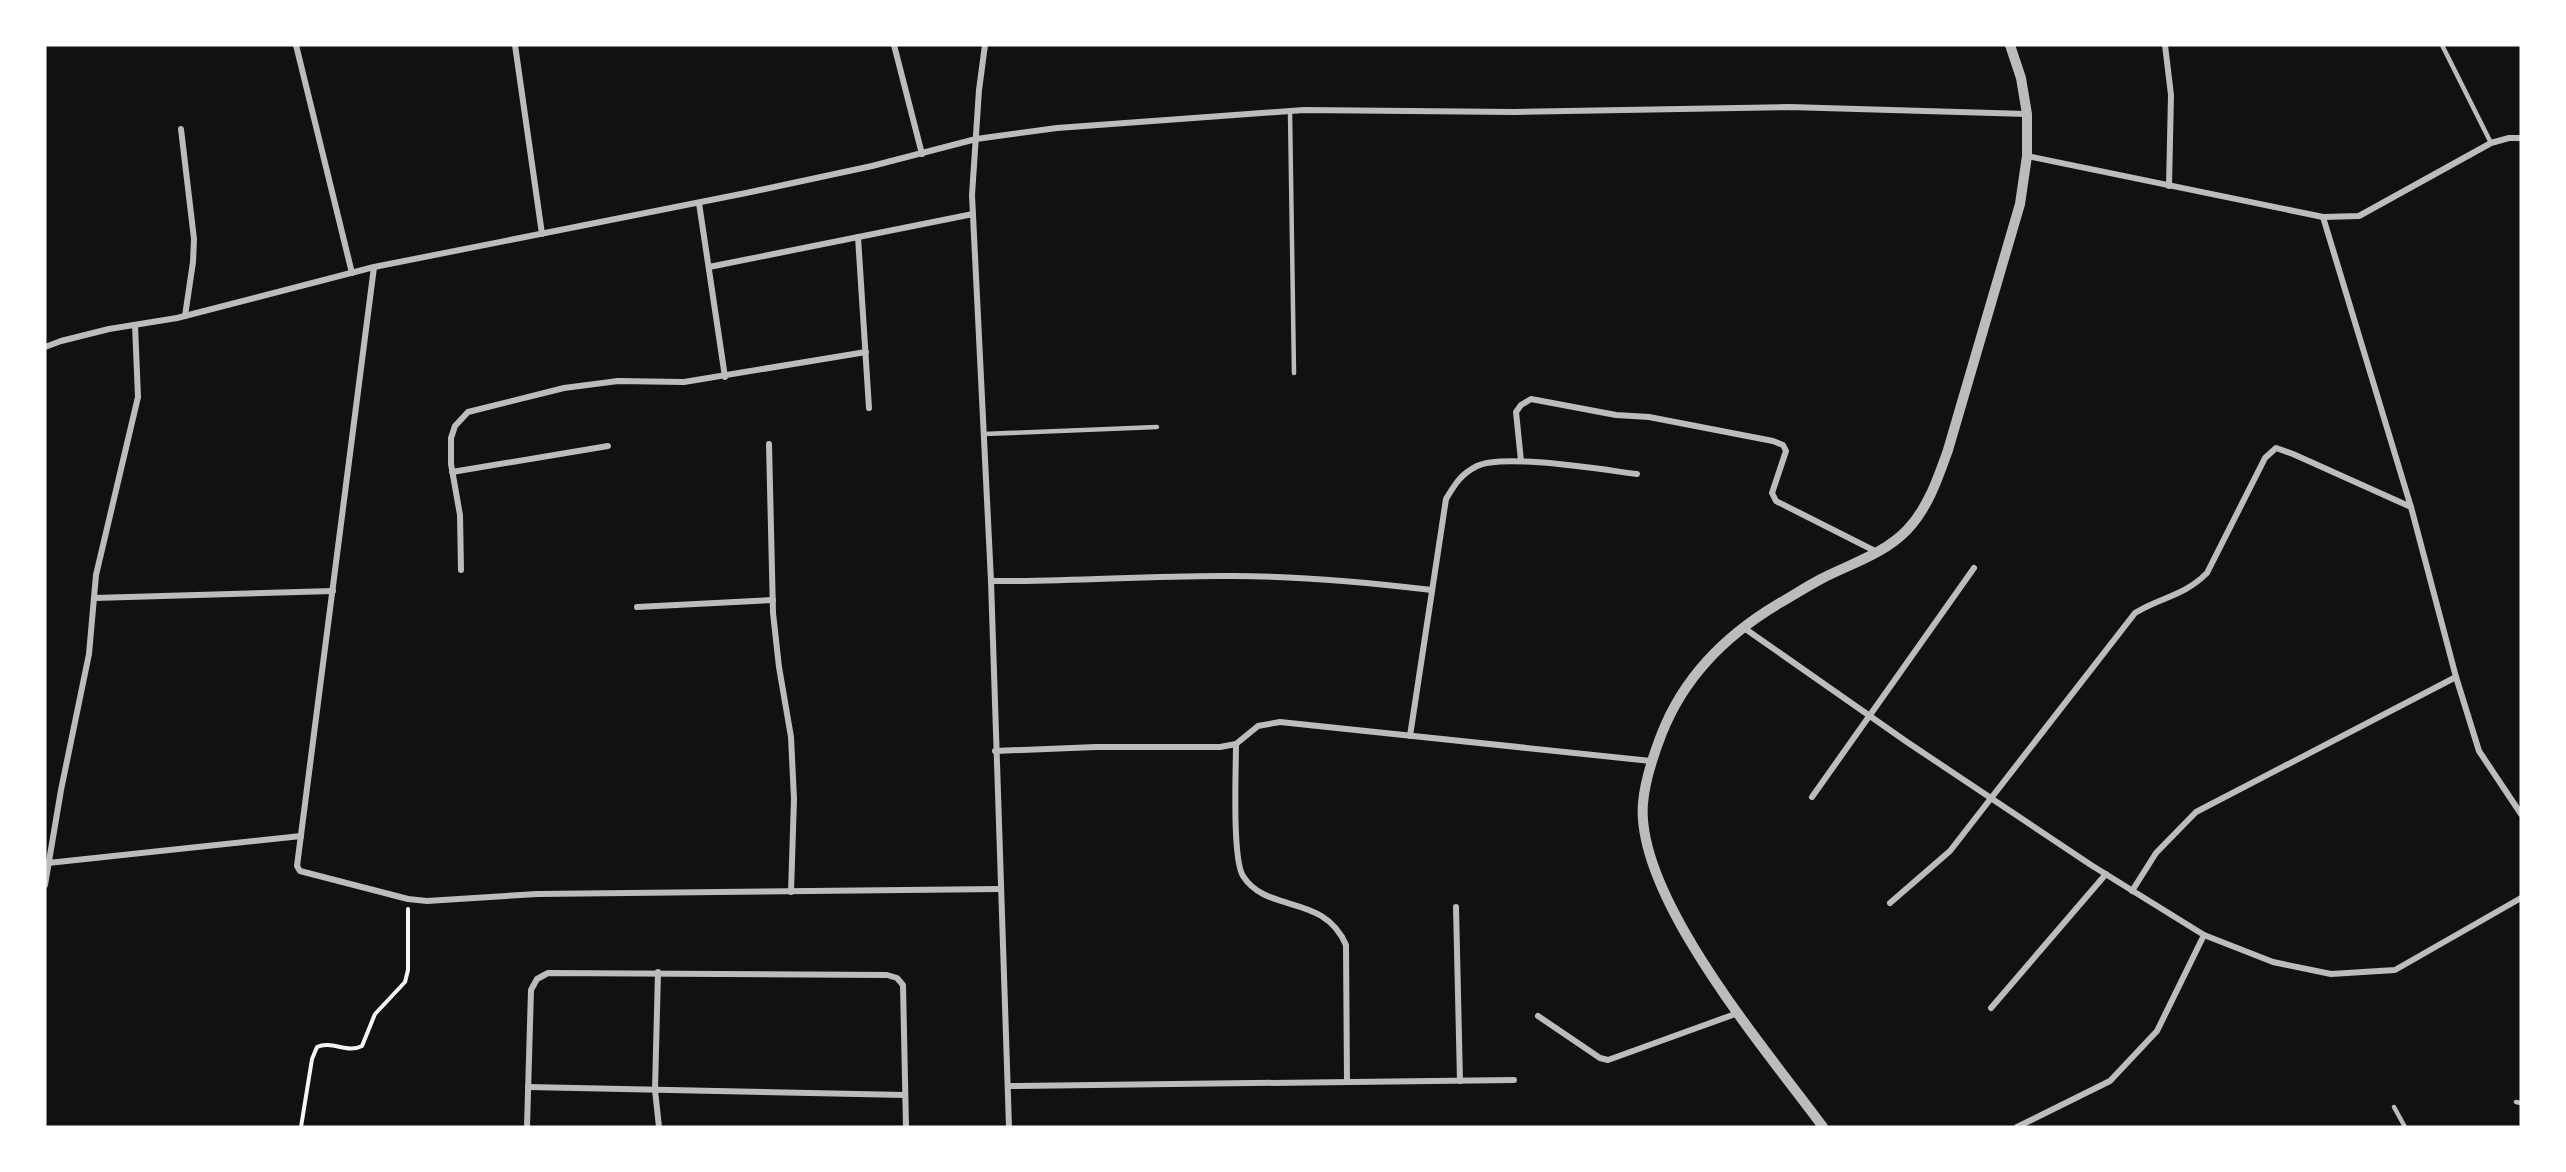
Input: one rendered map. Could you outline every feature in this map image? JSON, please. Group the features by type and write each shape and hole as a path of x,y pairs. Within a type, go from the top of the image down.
{"street":[{"path":"296,45 352,273"},
{"path":"514,45 542,234"},
{"path":"894,45 922,154"},
{"path":"985,45 979,90 973,214 991,581 995,751 1010,1127"},
{"path":"1823,1127 1687,939 1665,894 1647,843 1643,804 1651,761 1669,714 1694,675 1718,648 1764,612 1820,579 1878,552 1906,531 1939,476 2019,204 2027,156 2027,114 2021,78 2010,45"},
{"path":"2165,45 2170,94 2169,186"},
{"path":"45,347 61,340 185,316 374,267 699,203 922,154 976,139 1057,128 1290,111 1390,109 1515,112 1789,107 2027,114"},
{"path":"181,129 194,239 194,262 185,316"},
{"path":"2027,156 2323,217 2359,216 2492,143 2509,138 2521,138"},
{"path":"699,203 725,377"},
{"path":"709,267 973,214"},
{"path":"2323,217 2411,507 2456,676 2479,751 2521,814"},
{"path":"858,237 869,408"},
{"path":"374,267 297,866 300,871 408,899 477,899 537,894 1000,890"},
{"path":"45,885 86,673 93,598 104,539 138,397 135,325"},
{"path":"461,570 460,515 452,472 451,438 455,426 468,412 564,388 618,381 684,382 866,352"},
{"path":"1521,461 1516,412 1521,405 1531,399 1616,415 1649,417 1773,441 1783,445 1786,450 1772,493 1776,501 1878,552"},
{"path":"769,444 774,600 779,667 791,737 794,799 791,892"},
{"path":"452,472 608,446"},
{"path":"1890,903 1950,852 2135,614 2146,606 2172,598 2196,584 2207,573 2265,458 2276,448 2293,453 2411,507"},
{"path":"1410,736 1446,499 1459,477 1479,465 1521,461 1637,474"},
{"path":"1812,797 1974,568"},
{"path":"991,581 1054,582 1230,576 1320,578 1432,590"},
{"path":"93,598 333,591"},
{"path":"637,607 774,600"},
{"path":"1744,627 1868,715 2132,891 2204,935 2273,962 2331,974 2395,970 2521,898"},
{"path":"2132,891 2156,853 2196,812 2456,676"},
{"path":"995,751 1096,747 1220,747 1236,744 1258,726 1266,723 1651,761"},
{"path":"1236,744 1237,857 1243,876 1255,889 1266,895 1326,917 1340,931 1346,945 1347,1082"},
{"path":"48,863 301,836"},
{"path":"1991,1008 2106,874"},
{"path":"1456,907 1460,1081"},
{"path":"2017,1127 2110,1081 2157,1031 2204,935"},
{"path":"658,972 655,1090 659,1127"},
{"path":"527,1127 531,990 537,979 548,973 658,972 887,975 897,978 903,985 906,1127"},
{"path":"1538,1016 1600,1058 1608,1060 1739,1013"},
{"path":"1008,1086 1514,1080"},
{"path":"528,1087 905,1095"}],"lane":[{"path":"2442,45 2492,143"},
{"path":"1290,111 1294,373"},
{"path":"984,434 1157,427"},
{"path":"2394,1107 2405,1127"}],"path":[{"path":"302,1127 312,1059 317,1047 324,1044 355,1050 362,1046 375,1014 405,982 408,970 408,899"}]}
